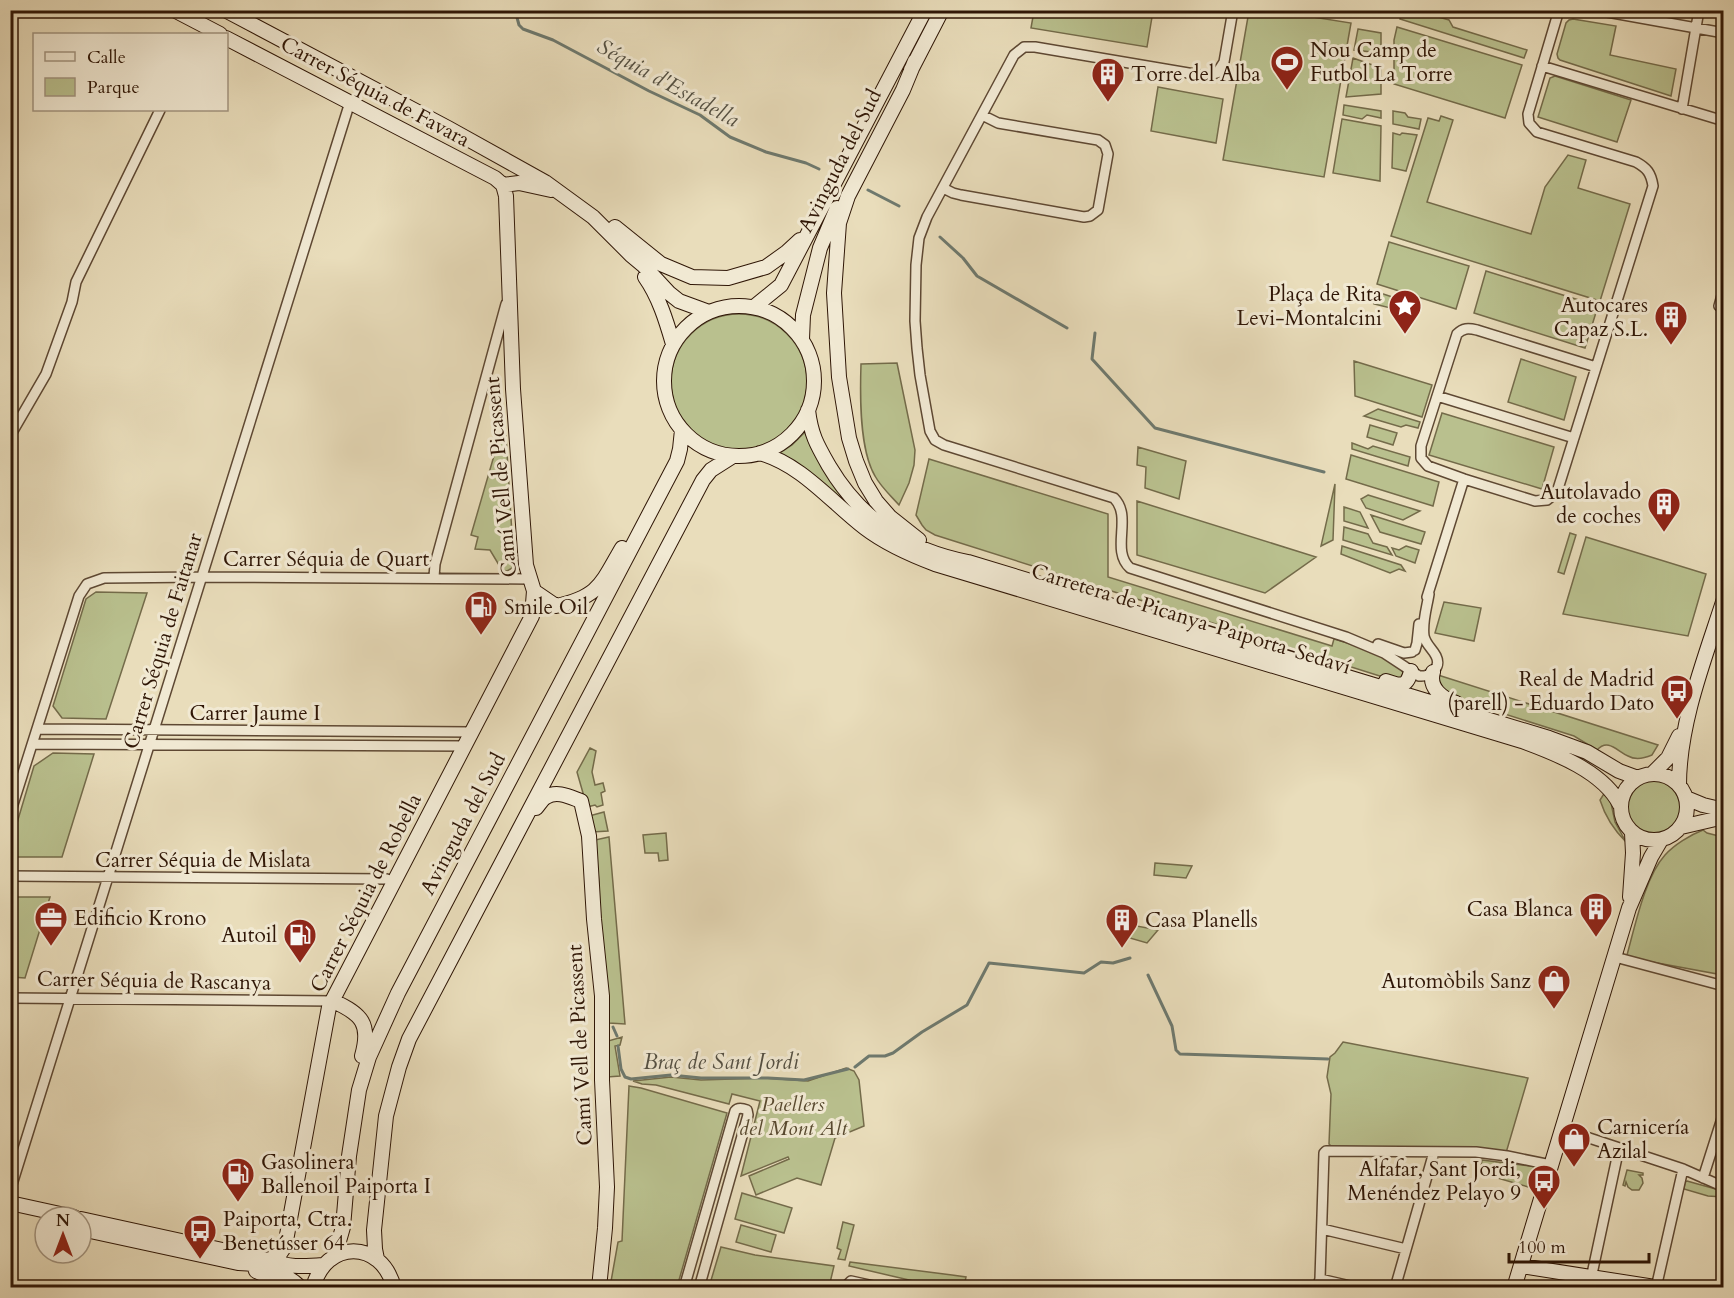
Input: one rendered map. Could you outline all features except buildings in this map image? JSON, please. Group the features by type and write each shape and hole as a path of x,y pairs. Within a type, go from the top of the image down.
{"main road":[{"path":"174,10 199,29 216,33"},
{"path":"225,10 495,153 545,182 593,217 679,301 709,312"},
{"name":"Avinguda del Sud","path":"754,307 781,285 925,10"},
{"name":"Avinguda del Sud","path":"802,339 803,315 820,248 843,194 942,10"},
{"name":"Carrer Séquia de Favara","path":"228,39 495,178 503,185"},
{"path":"915,61 903,90 848,196 839,223 834,293 839,377 849,438 865,483 876,501 890,518 922,542 968,562"},
{"path":"503,185 519,183 541,187 563,195"},
{"name":"Camí Vell de Picassent","path":"503,185 506,196 512,358 526,565 532,585"},
{"path":"593,217 613,225 661,264 692,277 728,278 766,267 788,252 810,230"},
{"path":"631,255 652,287 664,312 674,344"},
{"path":"731,306 754,307 772,313 789,324 802,339 812,361 814,386 808,410 798,428 783,442 760,453 733,456 714,452 697,443 682,430 670,410 664,388 665,365 674,344 689,325 709,312 731,306"},
{"name":"Carretera de Picanya-Paiporta-Sedaví","path":"808,410 814,441 847,493 870,517 913,545 946,558 968,562 1549,738 1587,752 1619,771 1638,778"},
{"name":"Avinguda del Sud","path":"335,1255 343,1227 349,1156 359,1090 369,1057 398,993 677,461 682,430"},
{"name":"Carretera de Picanya-Paiporta-Sedaví","path":"760,453 776,458 799,471 866,529 917,557 1540,747 1590,773 1611,790 1620,805"},
{"path":"377,1259 374,1230 383,1136 389,1100 409,1039 703,480 711,470 733,456"},
{"path":"532,616 585,598 599,587 640,517 660,493"},
{"path":"532,585 556,606"},
{"name":"Carrer Séquia de Robella","path":"268,1260 279,1255 285,1246 329,1007 532,616 532,585"},
{"path":"1679,785 1681,751 1689,712 1724,599"},
{"path":"1315,667 1339,668 1400,685 1409,680 1410,670"},
{"path":"1433,672 1432,684 1449,701 1555,732 1587,752"},
{"path":"1652,774 1668,758 1689,712"},
{"path":"1652,774 1662,775 1679,785 1686,798 1686,818 1676,832 1661,840 1651,841 1632,833 1625,825 1621,815 1620,805 1623,794 1629,784 1638,778 1652,774"},
{"name":"Camí Vell de Picassent","path":"523,820 538,807 543,798 557,794 568,796 581,801 589,836 594,920 602,996 602,1080 607,1187 599,1287"},
{"path":"1686,798 1724,818"},
{"path":"1681,826 1714,813"},
{"path":"1629,908 1632,833"},
{"path":"1514,1287 1629,908 1651,857 1661,840"},
{"path":"333,1001 358,1016 363,1021 366,1031 358,1071 359,1090"},
{"path":"10,1203 33,1208"},
{"path":"10,1212 33,1217"},
{"path":"93,1222 291,1266 322,1265"},
{"path":"93,1232 238,1263 265,1275 277,1287"},
{"path":"313,1287 322,1265 335,1255 357,1251 377,1259 391,1276 394,1287"},
{"path":"238,1263 265,1267 301,1287"},
{"path":"1521,1266 1590,1282 1657,1287"}],"street":[{"path":"1233,10 1224,62 1217,73 1206,76 1035,47 1024,47 1014,55 922,228 917,248 915,321 917,348 921,385 932,436 938,442 948,446 1114,498 1122,509 1122,556 1130,568 1346,637 1384,653 1415,674 1424,677 1433,672 1437,663 1435,654 1426,644 1424,631 1429,594"},
{"path":"1559,10 1527,114 1529,123 1537,132 1644,166 1652,174 1653,186 1557,492 1547,500 1535,501 1428,466 1421,458 1421,446 1457,334 1461,330 1469,328 1596,367"},
{"path":"1596,10 1724,33"},
{"path":"1682,109 1699,10"},
{"path":"1542,66 1724,121"},
{"name":"Carrer Séquia de Faitanar","path":"10,1191 350,102"},
{"path":"10,436 46,375 72,302 76,282 160,111"},
{"path":"943,188 961,195 1084,217 1098,210 1108,154 1105,145 1098,140 998,123 982,115"},
{"path":"1719,306 1724,288"},
{"name":"Camí Vell de Picassent","path":"434,578 435,564 509,293"},
{"name":"Camí Vell de Picassent","path":"492,355 512,358"},
{"path":"1437,396 1574,438"},
{"path":"1410,670 1408,661 1417,643 1419,619 1429,594 1464,479"},
{"name":"Carrer Séquia de Quart","path":"38,729 79,596 87,584 104,578 434,578 532,585"},
{"path":"1346,637 1366,640 1404,653 1422,647 1431,651"},
{"path":"10,814 38,729"},
{"name":"Carrer Jaume I","path":"38,729 472,732"},
{"name":"Carrer Jaume I","path":"33,744 466,746"},
{"path":"1724,799 1714,813 1724,826"},
{"name":"Carrer Séquia de Mislata","path":"10,876 387,879 395,883"},
{"path":"1615,957 1724,986"},
{"name":"Carrer Séquia de Rascanya","path":"10,998 333,1001"},
{"path":"684,1287 735,1111 743,1108 747,1110 748,1115 699,1287"},
{"path":"1703,1179 1724,1112"},
{"path":"1562,1129 1683,1169 1724,1187"},
{"path":"1590,1282 1619,1148"},
{"path":"1359,1287 1319,1283 1324,1153 1328,1150 1476,1152 1552,1164"},
{"path":"1395,1287 1434,1152"},
{"path":"1657,1287 1683,1169"},
{"path":"1322,1229 1406,1250"},
{"path":"847,1286 851,1281 855,1281 884,1287"}],"green space":[{"path":"1034,10 1153,11 1147,47 1031,28"},
{"name":"Nou Camp de Futbol La Torre","path":"1249,11 1275,11 1351,23 1324,177 1223,160"},
{"path":"1402,11 1418,11 1449,20 1453,27 1527,50 1524,58 1400,19"},
{"path":"1573,19 1616,26 1610,55 1676,69 1671,96 1560,60 1557,54 1566,23"},
{"path":"1397,27 1522,65 1505,118 1394,84 1394,40"},
{"path":"1358,29 1381,33 1381,53 1354,50"},
{"path":"1353,58 1381,68 1381,94 1346,97"},
{"path":"1555,76 1631,100 1617,142 1538,117 1550,78"},
{"path":"1158,87 1223,99 1216,143 1151,131"},
{"path":"1344,105 1381,111 1381,118 1367,115 1362,119 1343,115"},
{"path":"1393,111 1421,119 1419,129 1393,124"},
{"path":"1441,116 1453,120 1427,202 1531,234 1545,187 1568,155 1586,160 1578,188 1630,204 1600,301 1391,236 1428,118 1439,121"},
{"path":"1342,119 1381,126 1380,181 1333,173"},
{"path":"1393,133 1417,135 1406,171 1392,168"},
{"path":"1389,242 1469,266 1456,309 1377,284"},
{"path":"1486,271 1598,306 1585,348 1474,313"},
{"path":"1374,291 1417,305 1407,312 1374,304"},
{"path":"739,314 765,319 777,325 787,334 796,344 802,356 807,382 802,408 796,420 787,430 777,439 765,445 739,450 713,445 701,439 691,430 682,420 676,408 671,382 676,356 682,344 691,334 701,325 713,319"},
{"path":"1521,359 1576,377 1564,420 1508,402"},
{"path":"1354,361 1432,385 1422,417 1355,396"},
{"path":"897,363 915,450 909,483 899,505 880,484 870,465 863,437 861,390 861,364"},
{"path":"1378,409 1420,422 1418,428 1406,425 1401,427 1364,416"},
{"path":"1442,413 1554,447 1542,489 1429,455"},
{"path":"1370,425 1397,433 1393,445 1367,437"},
{"path":"806,431 881,532 781,455 781,452"},
{"path":"502,434 506,436 514,567 507,571 502,570 490,550 475,549 478,537 471,535"},
{"path":"1352,443 1368,449 1373,446 1410,457 1408,466 1352,449"},
{"path":"1138,447 1186,461 1179,499 1145,488 1146,467 1137,465"},
{"path":"1351,455 1439,482 1433,506 1346,479"},
{"path":"929,459 1108,514 1108,577 1332,646 1334,639 1362,648 1396,665 1403,672 1402,678 1399,680 1386,678 935,535 926,530 916,515"},
{"path":"1335,484 1333,540 1321,546"},
{"path":"1368,495 1420,511 1403,520 1366,508 1361,499"},
{"path":"1137,501 1316,557 1265,593 1137,555"},
{"path":"1344,507 1360,512 1368,528 1344,521"},
{"path":"1371,515 1425,532 1421,544 1380,532"},
{"path":"1344,527 1368,534 1373,543 1387,547 1392,555 1343,540"},
{"path":"1570,533 1576,535 1564,574 1558,572"},
{"path":"1586,537 1706,574 1688,636 1563,614"},
{"path":"1342,546 1401,565 1405,571 1399,569 1390,573 1341,554"},
{"path":"1406,546 1419,550 1415,563 1396,556 1392,548 1399,550"},
{"path":"96,592 147,593 106,719 62,718 53,706 86,599"},
{"path":"1444,602 1481,608 1474,641 1435,633"},
{"path":"1438,675 1658,745 1652,755 1640,758 1631,757 1609,745 1597,750 1574,736 1445,695 1436,677"},
{"path":"590,748 596,751 592,772 595,785 603,783 605,791 601,793 603,805 597,807 595,805 587,807 577,772"},
{"path":"53,753 94,754 62,857 12,857 11,843 34,766"},
{"path":"1653,780 1663,782 1672,788 1678,797 1680,807 1678,817 1672,826 1663,832 1653,834 1643,832 1634,826 1628,817 1626,807 1628,797 1634,788 1643,782"},
{"path":"1605,792 1611,803 1615,822 1626,842 1610,822 1602,806 1600,800"},
{"path":"604,812 608,831 592,832 589,816"},
{"path":"1703,830 1723,837 1723,975 1630,958 1627,955 1637,916 1658,864 1678,844"},
{"path":"666,833 668,860 659,861 658,853 645,853 643,835"},
{"path":"609,837 625,1024 609,1023 597,905 599,883 595,840"},
{"path":"1155,863 1192,866 1186,878 1154,875"},
{"path":"11,897 50,897 25,978 11,977"},
{"path":"1126,911 1132,912 1131,925 1158,930 1147,943 1123,936"},
{"path":"622,1037 620,1045 615,1046 620,1076 607,1077 608,1041"},
{"path":"1343,1042 1528,1078 1506,1153 1481,1149 1331,1146 1329,1144 1331,1094 1327,1077 1330,1057"},
{"name":"Paellers del Mont Alt","path":"846,1068 854,1071 859,1080 864,1126 835,1138 821,1185 797,1178 756,1195 749,1176 789,1159 788,1157 741,1176 760,1101 732,1094 729,1104 633,1081 671,1077 701,1080 764,1078 808,1081"},
{"path":"629,1086 727,1113 677,1287 610,1287 618,1242 622,1241"},
{"path":"1482,1160 1539,1167 1532,1188 1480,1173"},
{"path":"1627,1170 1643,1173 1639,1175 1643,1183 1639,1190 1632,1190 1626,1182 1625,1186 1623,1185"},
{"path":"1687,1181 1723,1191 1723,1197 1708,1196 1684,1189"},
{"path":"742,1193 792,1208 784,1233 735,1219"},
{"path":"843,1222 854,1225 845,1260 838,1259 841,1250 837,1248"},
{"path":"741,1225 776,1235 771,1252 736,1242"},
{"path":"721,1247 755,1255 834,1266 829,1287 709,1287"},
{"path":"850,1262 966,1277 964,1287 939,1287 849,1266"}],"waterway":[{"name":"Séquia d'Estadella","path":"515,10 519,25 523,29 553,40 700,115 730,137 766,152 819,169"},
{"path":"868,190 899,206"},
{"path":"940,237 963,258 977,276 1067,328"},
{"path":"1095,333 1092,359 1155,428 1324,472"},
{"name":"Braç de Sant Jordi","path":"855,1067 869,1056 885,1056 893,1053 922,1032 967,1005 989,963 1084,973 1101,962 1113,963 1130,958"},
{"name":"Braç de Sant Jordi","path":"1148,975 1172,1026 1176,1050 1180,1054 1328,1059"},
{"name":"Braç de Sant Jordi","path":"613,1027 617,1036"},
{"name":"Braç de Sant Jordi","path":"618,1046 621,1069 625,1077 631,1079 671,1075 701,1078 804,1080 848,1069"}],"place":[{"name":"Nou Camp de Futbol La Torre","path":"1287,91"},
{"name":"Torre del Alba","path":"1108,103"},
{"name":"Plaça de Rita Levi-Montalcini","path":"1405,335"},
{"name":"Autocares Capaz S.L.","path":"1671,346"},
{"name":"Autolavado de coches","path":"1664,533"},
{"name":"Smile Oil","path":"481,636"},
{"name":"Real de Madrid (parell) - Eduardo Dato","path":"1677,720"},
{"name":"Casa Blanca","path":"1596,938"},
{"name":"Edificio Krono","path":"51,947"},
{"name":"Casa Planells","path":"1122,949"},
{"name":"Autoil","path":"300,964"},
{"name":"Automòbils Sanz","path":"1554,1010"},
{"name":"Carnicería Azilal","path":"1574,1168"},
{"name":"Gasolinera Ballenoil Paiporta I","path":"238,1203"},
{"name":"Alfafar, Sant Jordi, Menéndez Pelayo 9","path":"1544,1210"},
{"name":"Paiporta, Ctra. Benetússer 64","path":"200,1260"}]}
